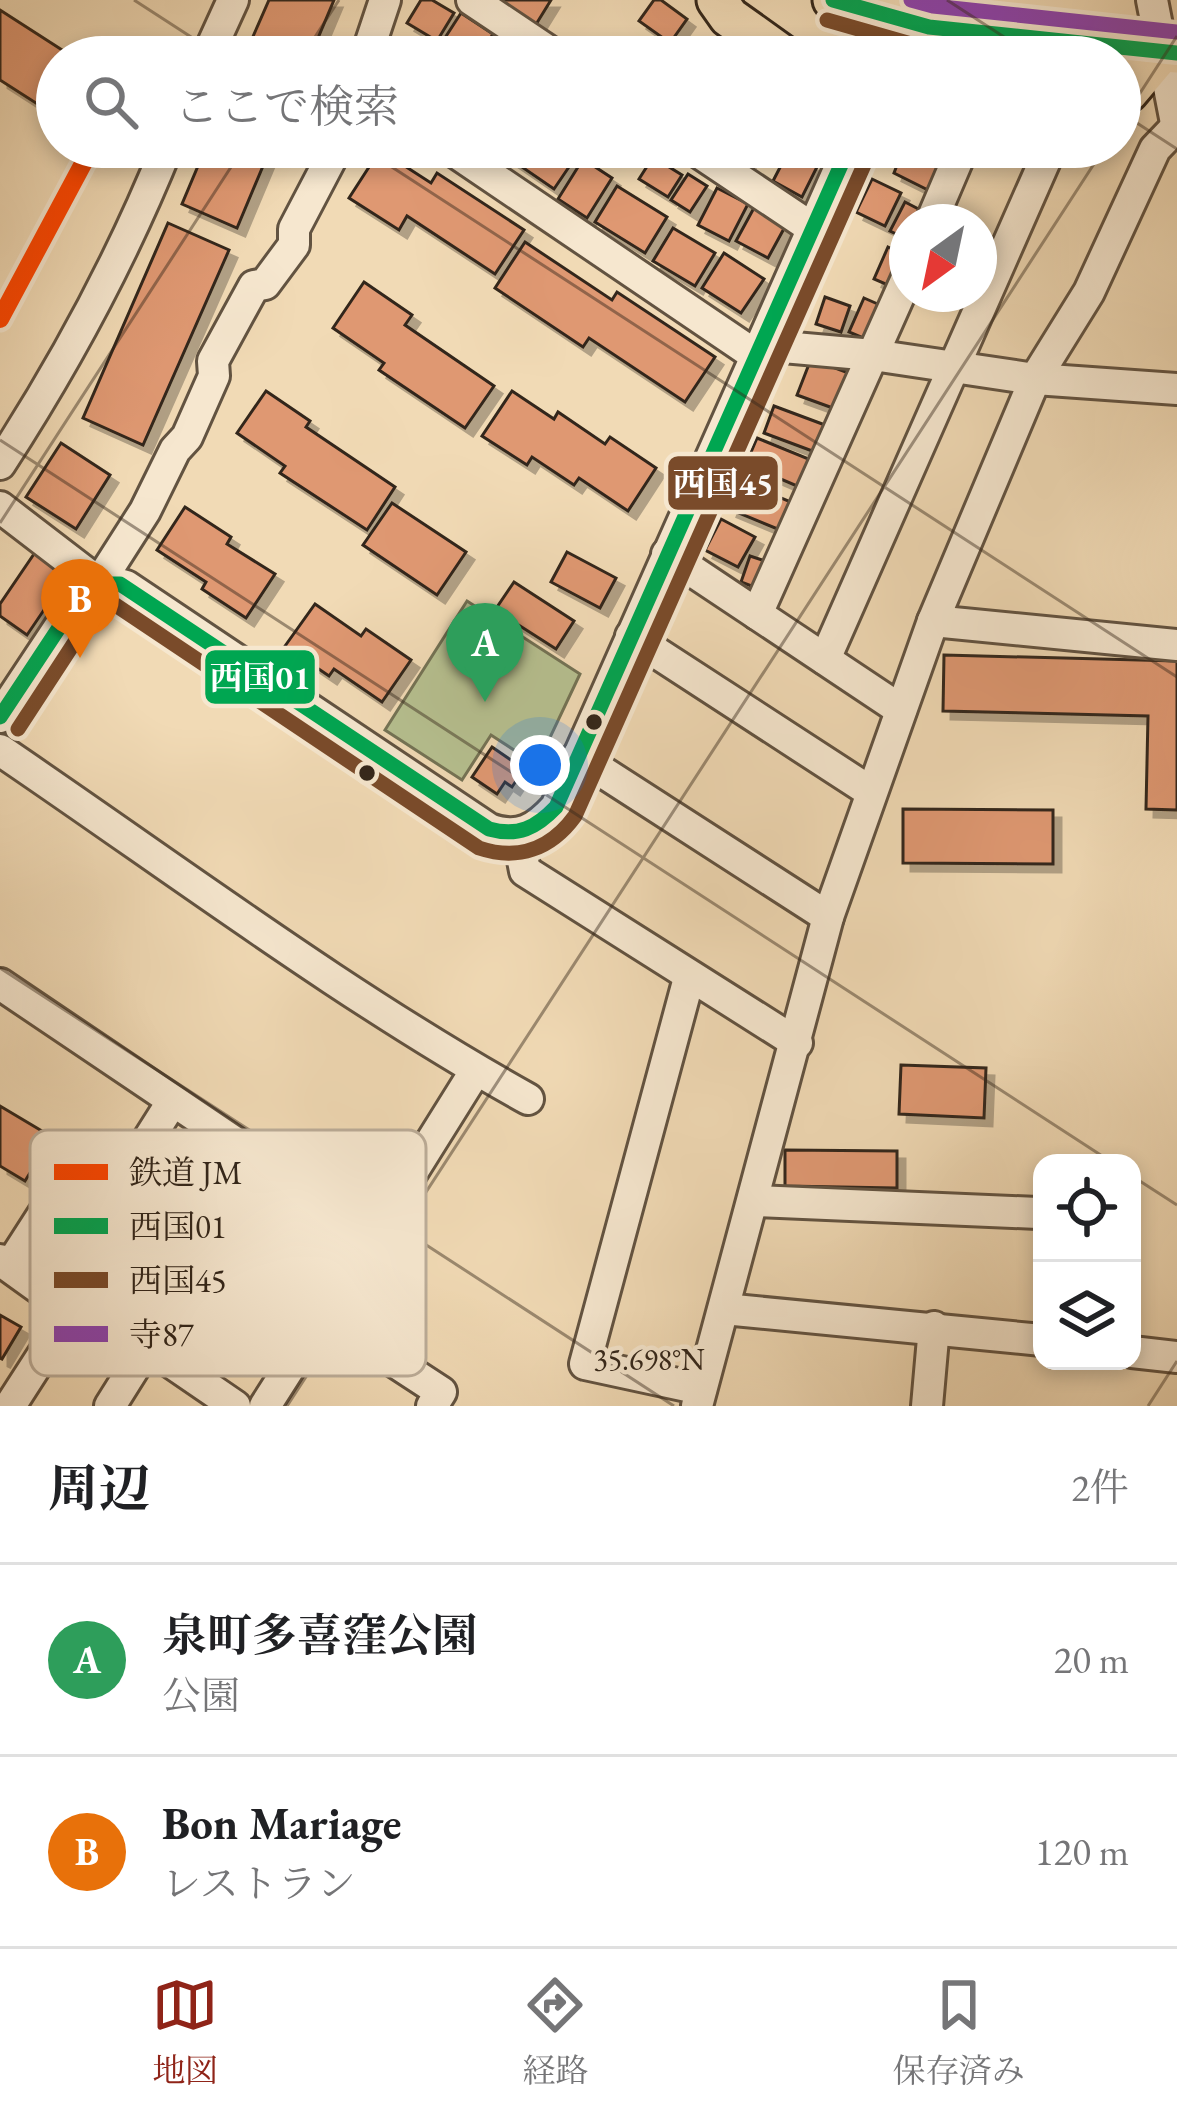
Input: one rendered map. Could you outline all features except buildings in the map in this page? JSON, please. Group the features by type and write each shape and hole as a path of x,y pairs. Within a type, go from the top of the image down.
{"main road":[{"path":"717,0 729,17 756,36"},
{"path":"832,0 929,27 1012,36"},
{"path":"1141,80 1169,53"}],"street":[{"path":"217,36 233,0"},
{"path":"373,36 385,0"},
{"path":"472,0 525,36"},
{"path":"689,978 585,1364 699,1398 828,917 933,621 1035,379 1089,292 1156,149 1177,127 1169,53 1152,0"},
{"path":"0,464 64,366 129,242 159,168"},
{"path":"2,710 82,593 99,583 145,511 175,450 187,437 214,376 213,362 238,313 254,286 266,284 294,245 294,229 326,168"},
{"path":"480,168 758,350 873,356 1035,379 1177,389"},
{"path":"722,168 812,228"},
{"path":"0,508 99,583 126,586 489,829 518,834 539,826 556,807 839,168"},
{"path":"939,204 954,168"},
{"path":"825,659 1042,168"},
{"path":"757,614 892,312"},
{"path":"667,554 901,710"},
{"path":"933,621 1177,645"},
{"path":"631,636 871,792"},
{"path":"0,750 476,1070 528,1099"},
{"path":"578,756 828,917"},
{"path":"518,834 525,872 797,1043"},
{"path":"0,984 214,1130"},
{"path":"426,1148 476,1070"},
{"path":"154,1130 172,1102"},
{"path":"754,1201 1033,1213"},
{"path":"30,1231 5,1263 30,1281"},
{"path":"724,1310 1033,1339"},
{"path":"927,1406 934,1327"},
{"path":"1141,1353 1177,1357"},
{"path":"10,1406 30,1375"},
{"path":"110,1406 135,1376"},
{"path":"266,1406 285,1376"},
{"path":"416,1376 441,1392 432,1406"},
{"path":"194,1395 235,1406"}],"green space":[{"path":"467,601 580,674 537,765 491,735 462,780 385,730"}],"rail line":[{"name":"JM","path":"0,319 81,168"}],"transit line":[{"name":"西国01","path":"833,0 929,27 1015,36"},
{"name":"寺87","path":"911,0 1177,32"},
{"name":"西国45","path":"827,20 883,36"},
{"name":"西国01","path":"1141,49 1177,53"},
{"name":"西国01","path":"0,717 82,593 98,584 120,584 489,829 518,831 541,820 556,807 840,168"},
{"name":"西国45","path":"18,729 97,608 114,604 479,848 520,852 555,837 575,816 863,168"}],"place":[{"name":"Bon Mariage","path":"80,658"},
{"name":"泉町多喜窪公園","path":"485,702"}]}
